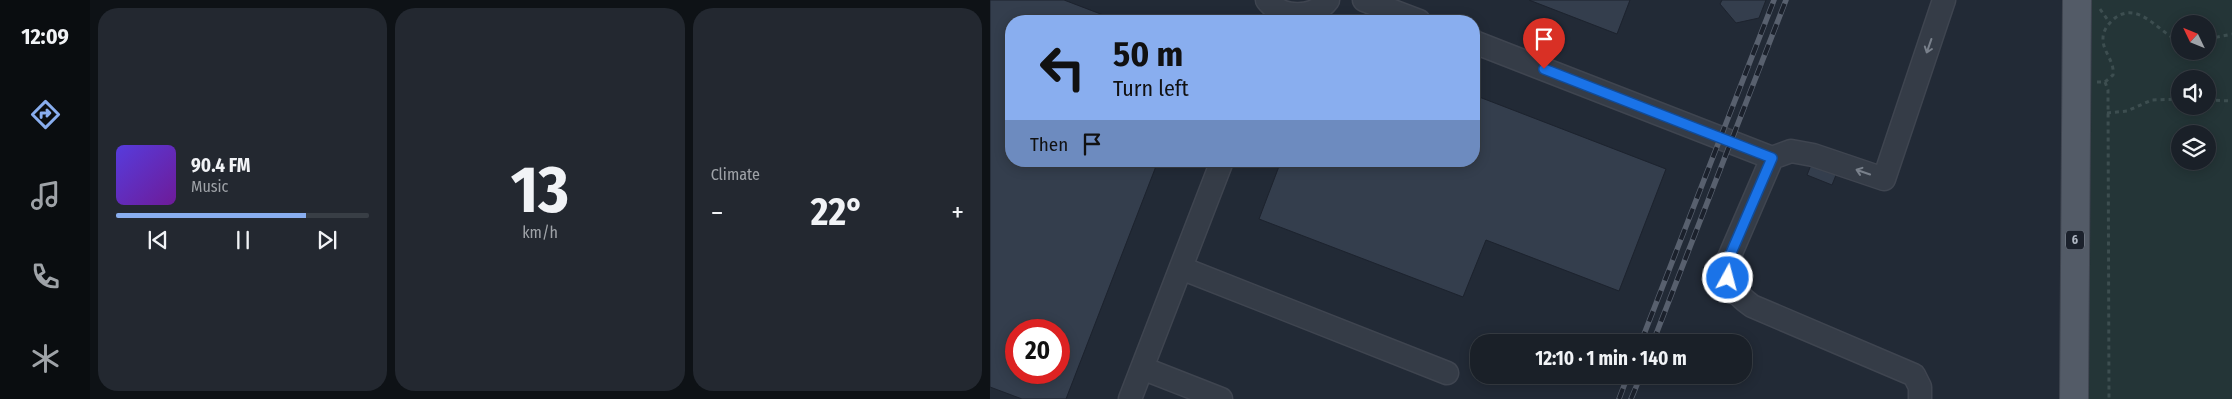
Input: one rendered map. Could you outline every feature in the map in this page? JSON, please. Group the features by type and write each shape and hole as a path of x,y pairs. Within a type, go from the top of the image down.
{"main road":[{"name":"6","path":"2074,399 2086,1"}],"lane":[{"path":"1275,11 1297,15 1312,12 1328,0"},
{"path":"1364,0 1403,15"},
{"path":"1480,44 1772,158 1791,151 1799,152 1884,179 1944,0"},
{"path":"1772,158 1728,260 1728,278 1737,295 1752,306 1914,375 1920,386 1920,399"},
{"path":"1130,399 1220,167"},
{"path":"1181,268 1447,373"},
{"path":"1142,368 1221,399"}],"path":[{"path":"2086,1 2110,23"},
{"path":"2110,399 2108,90 2105,82 2113,75 2114,68 2103,44 2103,36 2110,23 2119,15 2136,14 2146,17 2171,36"},
{"path":"2216,37 2232,34"},
{"path":"2108,113 2127,111 2152,100 2171,99"},
{"path":"2216,101 2232,102"}],"shaded area":[{"path":"2092,0 2232,0 2232,399 2089,399"}],"building":[{"path":"990,0 1064,0 1103,15 1005,15 1005,167 1156,167 1066,399 1022,399 990,387"},
{"path":"1529,0 1630,0 1617,34"},
{"path":"1722,0 1766,0 1759,18 1736,23 1720,4"},
{"path":"1480,97 1666,169 1619,291 1486,240 1463,297 1259,219 1279,167 1480,167"},
{"path":"1811,165 1836,175 1832,185 1807,175"}],"railway":[{"path":"1644,334 1774,0"},
{"path":"1656,334 1786,0"},
{"path":"1619,399 1625,384"},
{"path":"1631,399 1637,384"}],"route":[{"path":"1544,69 1772,158 1728,260 1728,278"}]}
